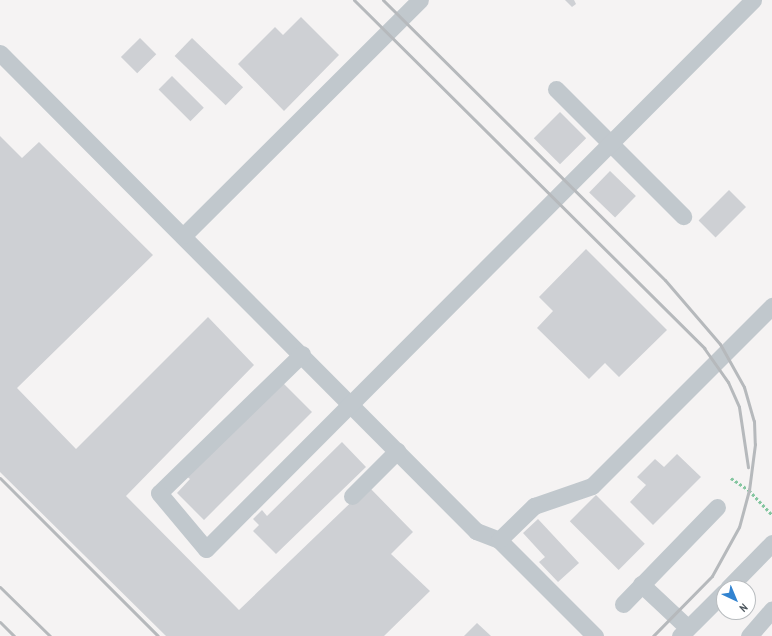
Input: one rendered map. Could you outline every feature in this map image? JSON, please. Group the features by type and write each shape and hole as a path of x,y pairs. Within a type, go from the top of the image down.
{"street":[{"path":"184,235 420,0"},
{"path":"302,354 159,493 206,549 349,403 752,0"},
{"path":"0,53 184,235 476,531 499,540 595,636"},
{"path":"556,89 683,216"},
{"path":"499,540 534,506 592,486 772,306"},
{"path":"352,496 397,450"},
{"path":"623,604 717,507"},
{"path":"736,580 772,543"},
{"path":"641,584 684,632 716,600"},
{"path":"749,636 772,610"}],"path":[{"path":"731,478 750,490 772,515"}],"building":[{"path":"565,0 574,0 576,4 572,7"},
{"path":"301,17 339,55 284,111 238,64 275,27 283,35"},
{"path":"140,38 156,54 137,73 121,57"},
{"path":"192,38 243,87 226,105 175,56"},
{"path":"172,76 204,108 190,121 159,89"},
{"path":"560,112 586,138 560,164 534,138"},
{"path":"0,136 22,158 39,142 153,255 17,388 76,449 208,317 254,365 126,496 239,610 368,486 413,532 391,554 430,591 384,636 166,636 0,472"},
{"path":"610,171 636,196 615,218 589,193"},
{"path":"729,190 746,207 716,237 699,220"},
{"path":"586,249 667,330 619,377 605,363 589,379 537,328 553,311 539,297"},
{"path":"281,381 312,412 204,520 177,493 190,479 186,476"},
{"path":"342,442 366,467 276,554 253,531 259,525 253,519 262,510 267,516"},
{"path":"677,454 701,477 653,525 630,502 646,485 637,477 655,459 664,467"},
{"path":"596,495 645,544 619,570 570,521"},
{"path":"538,519 579,563 558,582 539,562 545,557 523,533"},
{"path":"477,623 491,636 464,636"}],"railway":[{"path":"354,0 704,348 728,382 739,407 748,467"},
{"path":"383,0 665,280 720,344 744,387 754,421 755,444 749,490 739,527 712,576 653,636"},
{"path":"0,478 158,636"},
{"path":"0,587 50,636"},
{"path":"0,622 14,636"}]}
